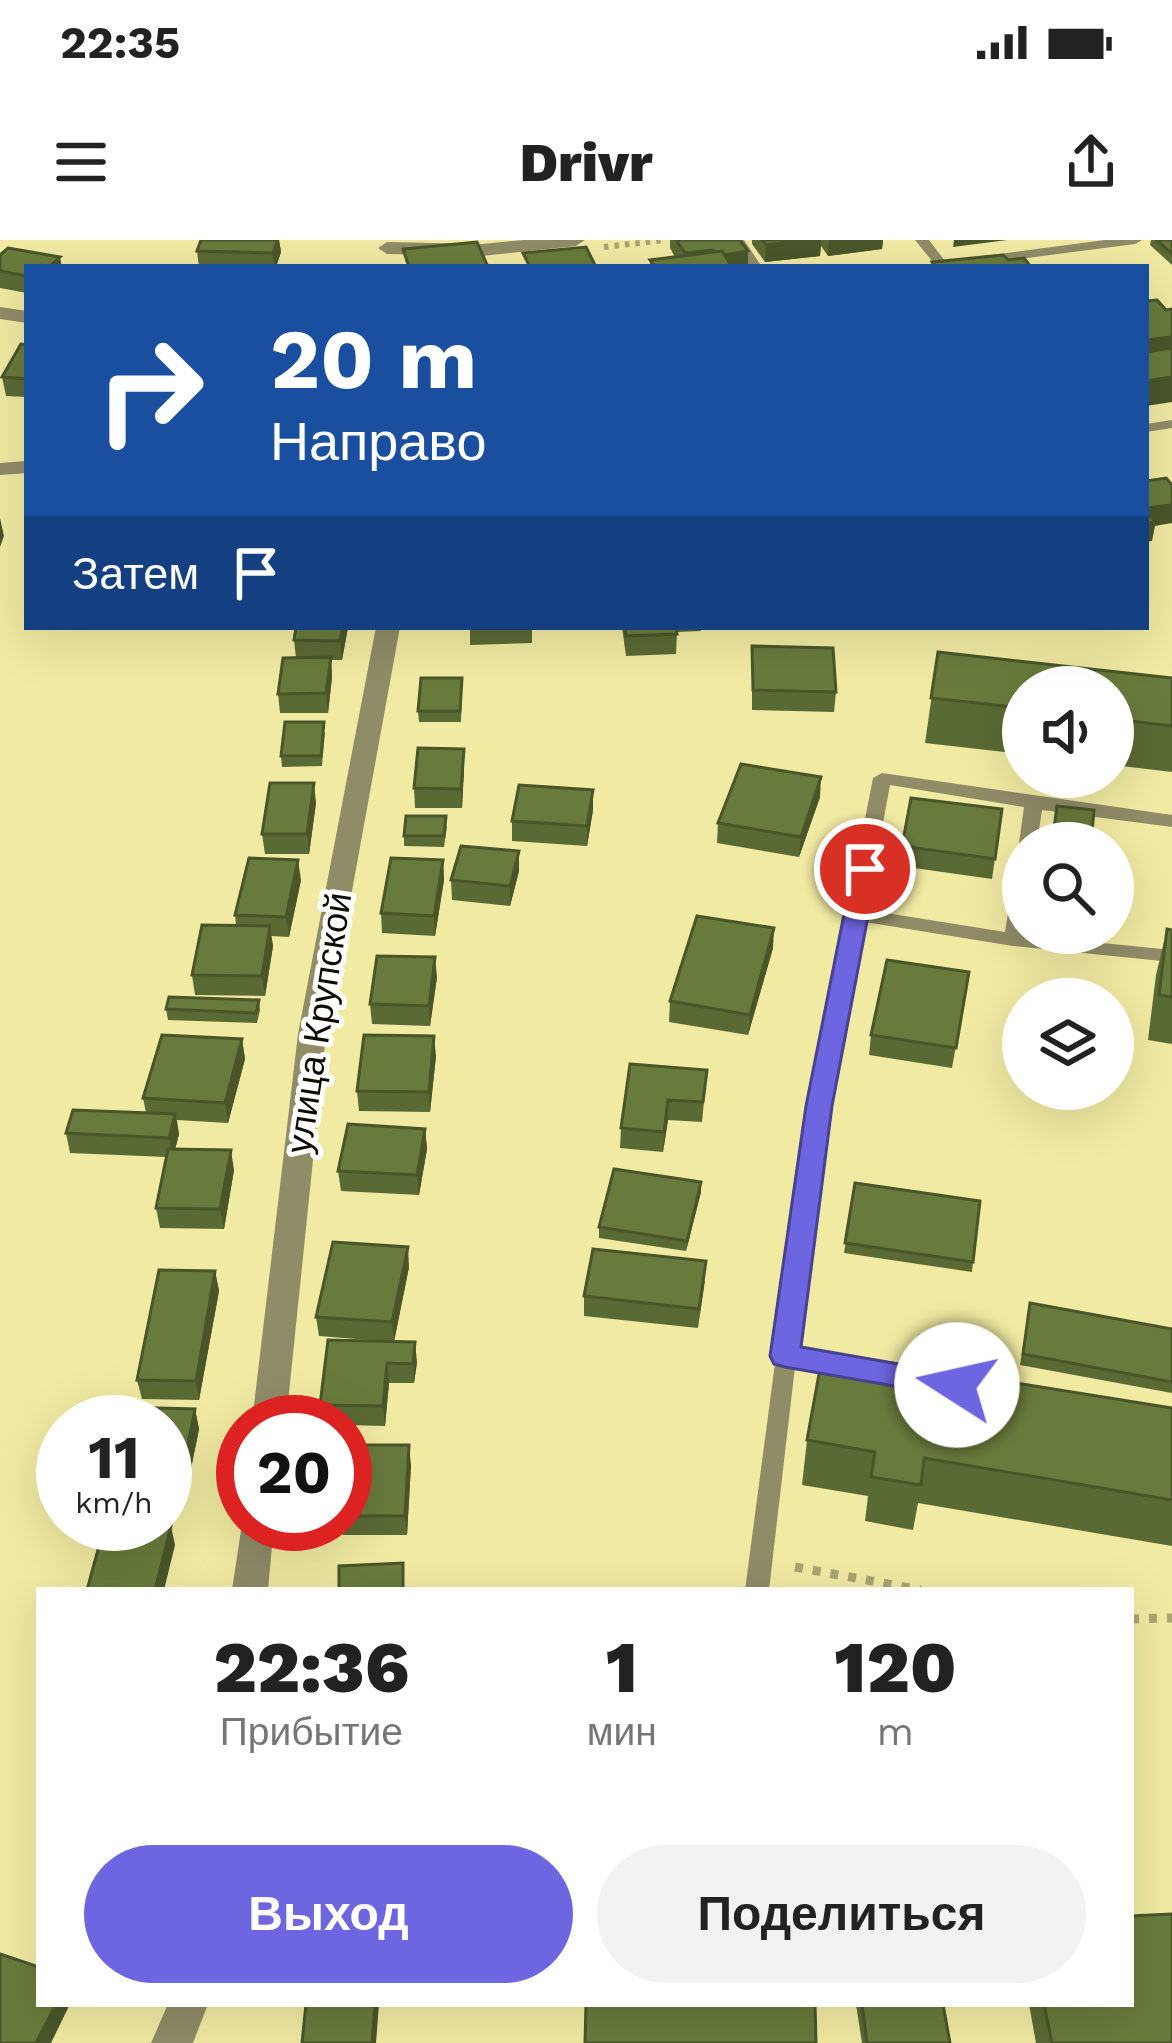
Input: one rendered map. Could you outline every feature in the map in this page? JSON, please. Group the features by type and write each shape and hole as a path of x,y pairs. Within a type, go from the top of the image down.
{"street":[{"path":"384,244 482,250 576,240"},
{"name":"улица Крупской","path":"271,1395 312,1034 387,630"},
{"path":"250,1587 254,1551"},
{"path":"172,2043 187,2007"}],"lane":[{"path":"922,240 940,264"},
{"path":"957,264 1135,240"},
{"path":"757,1587 819,1106 882,778 1172,821"},
{"path":"1031,822 1034,802"},
{"path":"857,914 1002,938"},
{"path":"1134,952 1172,956"},
{"path":"785,1356 876,1371"}],"path":[{"path":"758,1561 904,1587"},
{"path":"1134,1619 1172,1618"}],"building":[{"path":"201,240 277,240 273,253 197,251"},
{"path":"676,240 740,240 748,251 685,253"},
{"path":"762,240 806,240 766,245"},
{"path":"1157,240 1172,240 1172,254"},
{"path":"477,242 487,264 408,264 403,249"},
{"path":"586,247 594,264 528,264 523,253"},
{"path":"8,248 60,257 52,264 24,264 24,275 0,271 0,255"},
{"path":"722,251 730,264 653,264 650,260"},
{"path":"1003,255 1008,260 1024,258 1029,264 933,264"},
{"path":"1149,301 1172,309 1172,337 1149,340"},
{"path":"21,344 24,344 24,379 2,377"},
{"path":"1172,348 1172,377 1149,381 1149,352"},
{"path":"1166,478 1172,485 1172,505 1149,508 1149,481"},
{"path":"296,630 342,630 340,641 294,640"},
{"path":"625,630 676,630 677,634 626,636"},
{"path":"752,646 833,648 836,692 753,690"},
{"path":"938,652 1064,666 1002,666 1002,706 931,698"},
{"path":"331,657 326,693 278,694 283,658"},
{"path":"1134,674 1172,678 1172,726 1134,721"},
{"path":"421,678 462,678 460,711 418,711"},
{"path":"285,722 324,722 321,756 281,756"},
{"path":"418,748 464,749 461,789 414,788"},
{"path":"741,764 821,777 801,837 718,823"},
{"path":"270,783 314,783 307,834 262,834"},
{"path":"519,785 593,790 587,826 512,821"},
{"path":"911,798 1002,809 995,859 902,846"},
{"path":"1057,806 1094,810 1093,822 1055,822"},
{"path":"406,816 446,816 444,836 404,836"},
{"path":"461,846 519,851 510,886 451,880"},
{"path":"249,858 298,860 286,917 235,915"},
{"path":"391,858 443,860 434,916 381,913"},
{"path":"697,916 774,928 750,1015 670,1001"},
{"path":"202,925 270,926 262,976 192,975"},
{"path":"1167,929 1172,930 1172,997 1159,995"},
{"path":"377,956 435,957 429,1006 370,1004"},
{"path":"887,960 969,972 956,1048 871,1035"},
{"path":"169,997 259,1000 256,1013 166,1009"},
{"path":"162,1035 242,1039 225,1103 143,1098"},
{"path":"364,1035 434,1036 429,1092 357,1091"},
{"path":"630,1064 707,1070 703,1102 668,1100 664,1132 621,1128"},
{"path":"73,1110 175,1114 169,1138 66,1133"},
{"path":"348,1124 425,1129 417,1175 338,1171"},
{"path":"168,1149 231,1150 220,1209 156,1208"},
{"path":"614,1169 701,1182 687,1241 599,1227"},
{"path":"855,1183 980,1201 973,1262 845,1243"},
{"path":"333,1242 408,1247 392,1322 316,1317"},
{"path":"593,1249 706,1261 699,1309 584,1296"},
{"path":"159,1270 215,1271 196,1381 137,1380"},
{"path":"1030,1303 1172,1329 1172,1382 1023,1354"},
{"path":"328,1340 415,1342 413,1364 387,1363 383,1406 372,1406 372,1395 321,1395"},
{"path":"823,1352 1172,1408 1172,1500 924,1458 921,1485 871,1477 875,1452 807,1440"},
{"path":"372,1445 409,1445 405,1516 372,1516"},
{"path":"98,1551 165,1551 156,1587 88,1587"},
{"path":"403,1563 403,1587 339,1587 339,1566"},
{"path":"1172,1914 1172,2043 1052,2043 1045,2007 1134,2007 1134,1916"},
{"path":"0,1954 36,1966 36,2007 54,2007 36,2043 0,2043"},
{"path":"306,2007 375,2007 372,2043 302,2043"},
{"path":"586,2007 815,2007 816,2043 585,2043"},
{"path":"862,2007 944,2007 950,2043 867,2043"}],"route":[{"path":"865,869 819,1106 785,1356 957,1385"}]}
